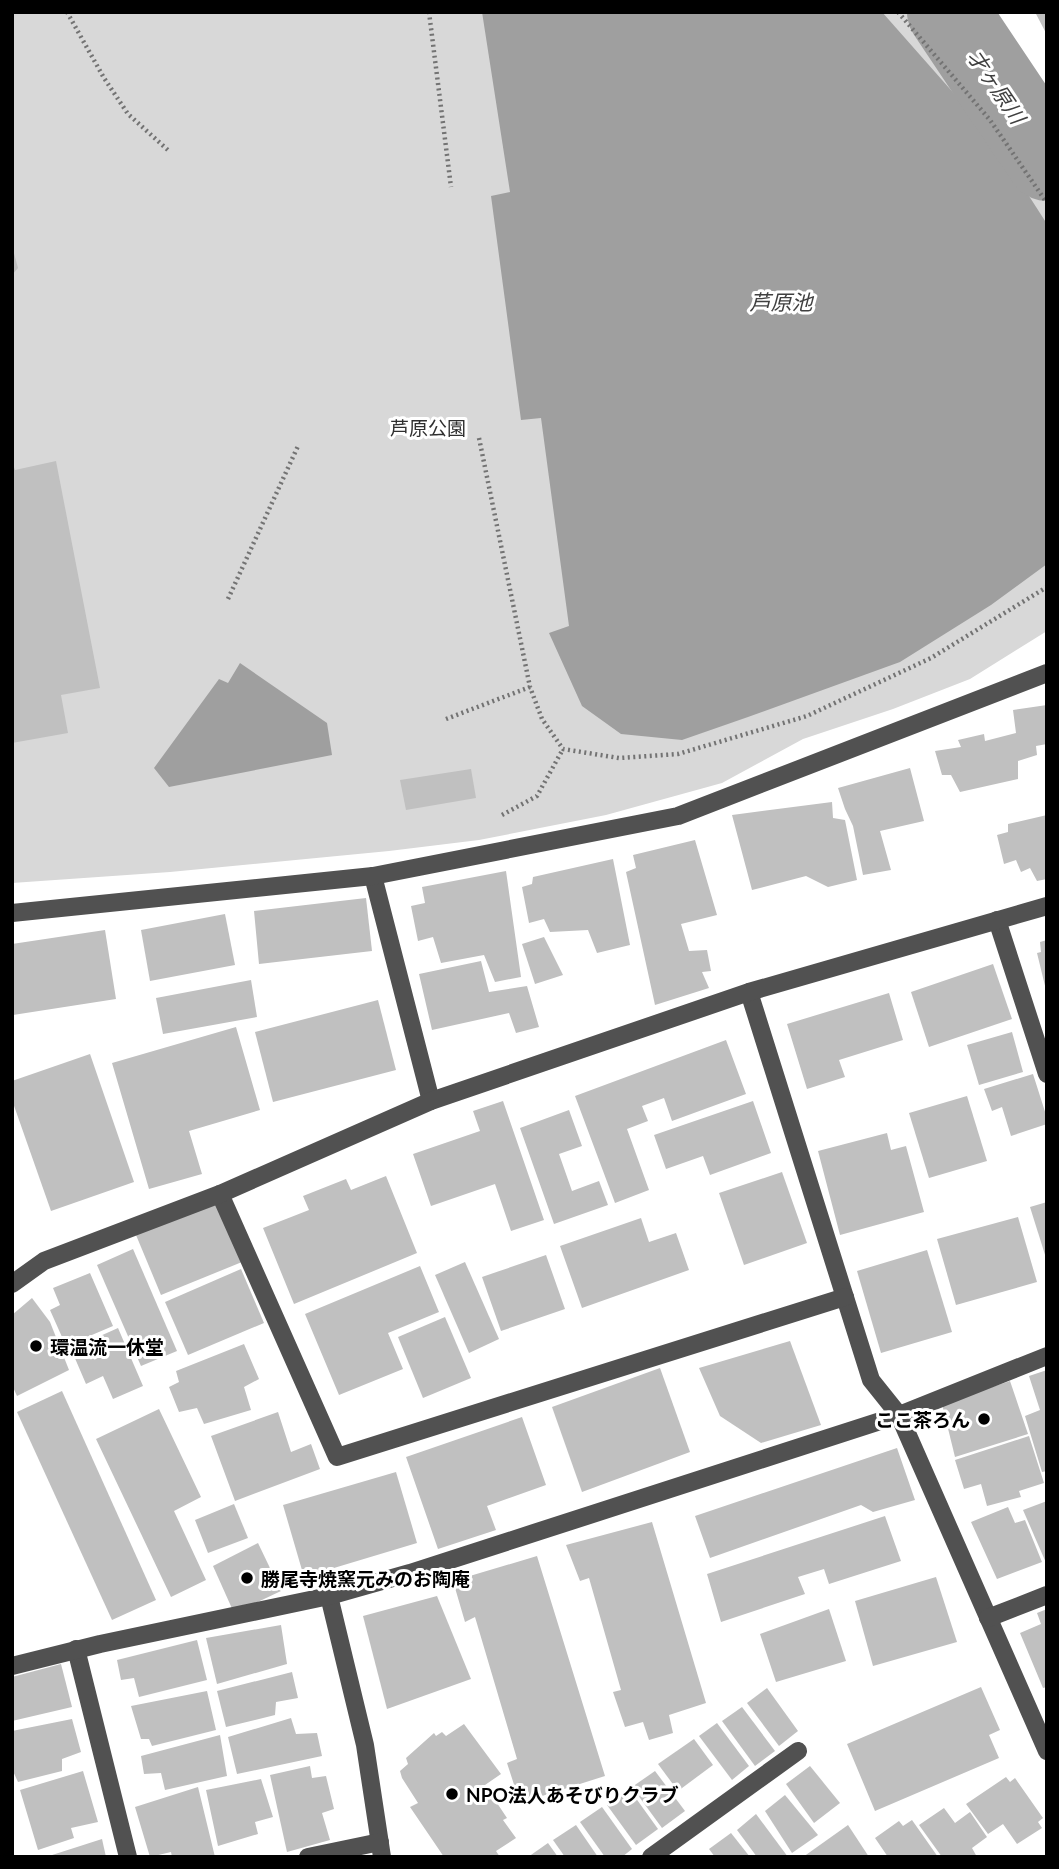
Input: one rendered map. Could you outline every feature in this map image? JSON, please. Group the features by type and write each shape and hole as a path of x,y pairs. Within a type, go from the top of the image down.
{"street":[{"path":"12,914 373,876 678,816 1047,673"},
{"path":"373,876 430,1101"},
{"path":"12,1284 44,1261 220,1194 430,1101 749,992 1047,906"},
{"path":"997,919 1047,1074"},
{"path":"749,992 871,1380 899,1415 1047,1751"},
{"path":"220,1194 337,1457 845,1297"},
{"path":"12,1666 76,1649 329,1595 410,1573 899,1415 1047,1356"},
{"path":"307,1857 381,1850 365,1745 329,1595"},
{"path":"988,1618 1047,1595"},
{"path":"76,1649 128,1857"},
{"path":"651,1857 798,1751"}],"path":[{"path":"67,12 104,78 128,114 169,151"},
{"path":"429,12 451,187"},
{"path":"898,12 990,120 1047,203"},
{"path":"479,438 530,687 542,719 563,749 619,758 678,754 807,716 931,658 1047,587"},
{"path":"229,599 298,446"},
{"path":"446,719 530,687"},
{"path":"502,815 537,796 563,749"}],"green space":[{"name":"芦原公園","path":"12,12 918,12 932,24 990,96 1047,190 1047,631 970,679 893,709 803,739 722,783 606,815 479,840 389,851 170,872 12,883"}],"water":[{"name":"芦原池","path":"482,12 882,12 988,132 1047,224 1047,564 991,605 900,662 682,740 621,734 582,706 549,633 569,626 541,418 521,420 491,196 510,192"},
{"path":"240,663 327,723 332,755 169,787 154,768 219,679 228,683"}],"building":[{"path":"1035,12 1047,12 1047,35"},
{"path":"12,246 18,268 12,275"},
{"path":"56,461 100,688 61,695 68,733 12,743 12,462 15,470"},
{"path":"1047,705 1047,744 1036,746 1037,755 1018,761 1018,779 960,792 951,775 942,775 935,751 961,747 958,740 984,734 985,741 1016,733 1013,710"},
{"path":"910,768 924,821 880,831 891,870 863,875 853,826 838,788"},
{"path":"471,769 476,798 406,810 400,780"},
{"path":"832,802 833,818 845,820 857,880 828,887 806,876 752,890 732,815"},
{"path":"1047,815 1047,879 1037,881 1030,868 1021,872 1016,860 1004,864 997,835 1008,832 1008,824"},
{"path":"695,840 717,915 681,924 689,951 707,950 711,971 702,972 709,988 655,1005 626,872 636,868 633,855"},
{"path":"613,859 630,945 597,953 588,930 550,932 544,919 529,923 522,887 532,884 533,877"},
{"path":"506,871 521,977 495,982 484,955 441,963 433,937 418,941 411,906 425,903 422,887"},
{"path":"366,898 372,951 259,964 254,911"},
{"path":"225,914 235,965 150,981 141,930"},
{"path":"105,930 116,999 13,1015 12,944"},
{"path":"544,937 563,975 535,984 522,944"},
{"path":"1047,940 1046,990 1037,953 1041,952 1040,942"},
{"path":"481,961 489,992 527,986 539,1027 516,1033 509,1013 432,1030 419,974"},
{"path":"993,964 1012,1019 929,1047 911,992"},
{"path":"251,980 257,1017 163,1034 156,998"},
{"path":"889,993 903,1040 839,1060 845,1077 807,1089 787,1024"},
{"path":"378,1000 396,1070 273,1102 255,1032"},
{"path":"236,1027 260,1110 189,1131 202,1174 149,1189 112,1063"},
{"path":"1012,1032 1023,1072 979,1085 967,1045"},
{"path":"726,1040 746,1094 672,1121 664,1098 642,1106 648,1121 627,1129 649,1190 615,1203 575,1096"},
{"path":"90,1054 134,1182 51,1211 12,1100 12,1081"},
{"path":"1033,1074 1047,1124 1011,1136 1002,1107 992,1111 984,1089"},
{"path":"967,1096 987,1161 929,1178 909,1113"},
{"path":"503,1101 544,1220 511,1231 495,1184 431,1206 413,1154 480,1131 473,1111"},
{"path":"753,1101 771,1153 710,1175 703,1156 666,1169 654,1135"},
{"path":"569,1110 582,1146 559,1154 572,1191 599,1181 608,1205 554,1224 520,1128"},
{"path":"887,1133 891,1150 906,1146 924,1212 840,1235 818,1151"},
{"path":"782,1172 807,1243 744,1265 719,1193"},
{"path":"386,1176 417,1253 294,1304 263,1228 309,1210 303,1196 346,1179 351,1190"},
{"path":"216,1202 242,1262 161,1295 136,1235"},
{"path":"1047,1202 1047,1257 1046,1258 1030,1207"},
{"path":"1018,1217 1037,1282 956,1305 937,1239"},
{"path":"641,1218 649,1242 676,1233 689,1270 582,1308 560,1246"},
{"path":"133,1249 177,1351 141,1366 97,1265"},
{"path":"927,1250 952,1332 881,1353 857,1271"},
{"path":"546,1255 565,1309 501,1331 482,1277"},
{"path":"465,1262 499,1339 469,1353 435,1275"},
{"path":"420,1266 439,1312 388,1333 403,1369 339,1395 305,1314"},
{"path":"241,1269 264,1323 188,1355 165,1302"},
{"path":"90,1273 113,1326 66,1346 50,1310 60,1305 53,1288"},
{"name":"環温流一休堂","path":"32,1298 50,1322 69,1370 17,1396 12,1385 12,1315"},
{"path":"445,1317 471,1378 423,1398 398,1337"},
{"path":"118,1328 143,1386 113,1399 103,1376 86,1384 71,1349"},
{"path":"790,1341 821,1425 761,1443 720,1416 699,1368"},
{"path":"244,1344 259,1379 244,1387 251,1410 204,1424 197,1408 179,1412 169,1387 179,1382 176,1371"},
{"path":"660,1368 690,1452 582,1492 552,1407"},
{"path":"1047,1370 1047,1471 1042,1472 1025,1416 1040,1410 1029,1376"},
{"name":"ここ茶ろん","path":"1010,1381 1028,1434 955,1457 942,1404"},
{"path":"62,1391 156,1600 112,1620 17,1412"},
{"path":"159,1409 201,1497 174,1511 206,1580 171,1597 96,1439"},
{"path":"278,1412 291,1452 311,1444 320,1469 235,1501 211,1436"},
{"path":"522,1417 546,1485 487,1506 496,1530 438,1549 406,1457"},
{"path":"1029,1436 1044,1483 1019,1491 1021,1497 987,1506 981,1484 964,1489 955,1460"},
{"path":"897,1448 915,1500 873,1512 861,1505 710,1558 695,1516"},
{"path":"396,1472 417,1543 304,1577 283,1505"},
{"path":"1047,1501 1047,1565 1023,1510"},
{"path":"234,1504 248,1538 208,1553 195,1520"},
{"path":"1008,1507 1015,1523 1025,1520 1042,1562 997,1579 971,1522"},
{"path":"885,1516 901,1561 829,1584 824,1569 798,1577 805,1594 721,1622 707,1574"},
{"path":"652,1522 706,1703 669,1715 673,1733 649,1740 643,1722 625,1727 613,1692 621,1690 589,1578 580,1581 566,1545"},
{"name":"勝尾寺焼窯元みのお陶庵","path":"258,1543 281,1591 234,1613 213,1566"},
{"path":"537,1556 605,1776 520,1803 507,1763 517,1759 475,1617 465,1622 453,1581"},
{"path":"936,1577 957,1642 873,1666 855,1601"},
{"path":"437,1596 471,1679 387,1709 363,1616"},
{"path":"829,1609 846,1661 776,1682 760,1634"},
{"path":"1047,1609 1047,1687 1043,1688 1020,1633 1041,1624 1037,1613"},
{"path":"281,1625 287,1664 217,1684 206,1638"},
{"path":"197,1640 207,1680 139,1697 134,1678 121,1680 117,1660"},
{"path":"61,1664 72,1707 12,1721 12,1677"},
{"path":"292,1672 298,1698 276,1702 275,1715 226,1727 217,1691"},
{"path":"981,1687 1000,1730 989,1735 999,1758 875,1811 847,1744"},
{"path":"767,1688 798,1731 779,1746 747,1703"},
{"path":"207,1691 216,1730 152,1746 149,1739 141,1739 131,1706"},
{"path":"742,1707 775,1751 755,1766 722,1721"},
{"path":"291,1718 296,1734 317,1733 322,1756 237,1774 228,1737"},
{"path":"72,1719 81,1752 62,1759 62,1771 18,1782 12,1769 12,1731"},
{"path":"717,1723 749,1766 732,1780 699,1736"},
{"name":"NPO法人あそびりクラブ","path":"464,1724 501,1774 485,1785 507,1818 503,1820 516,1838 496,1851 500,1857 444,1857 410,1807 418,1803 400,1771 408,1764 406,1758 434,1733 436,1736 442,1732 446,1736"},
{"path":"220,1735 227,1776 165,1790 161,1773 144,1774 141,1756"},
{"path":"694,1739 713,1765 678,1791 658,1764"},
{"path":"310,1766 312,1778 326,1776 334,1809 322,1813 330,1840 287,1852 270,1775"},
{"path":"810,1766 840,1803 814,1823 786,1784"},
{"path":"83,1771 98,1822 71,1828 74,1838 38,1850 20,1790"},
{"path":"655,1771 685,1811 662,1828 632,1787"},
{"path":"1006,1777 1010,1782 1015,1778 1043,1818 1038,1822 1042,1828 1017,1844 1003,1824 988,1834 966,1804"},
{"path":"261,1779 273,1817 255,1822 258,1834 218,1846 206,1790"},
{"path":"198,1787 215,1857 172,1857 171,1852 150,1857 135,1807"},
{"path":"630,1790 658,1829 636,1845 607,1805"},
{"path":"785,1795 818,1835 792,1853 765,1811"},
{"path":"602,1807 632,1849 622,1857 605,1857 580,1822"},
{"path":"944,1808 955,1823 970,1812 987,1837 972,1848 977,1857 942,1857 919,1825"},
{"path":"756,1814 788,1857 757,1857 737,1830"},
{"path":"912,1820 938,1857 888,1857 875,1838 899,1821 903,1826"},
{"path":"576,1825 598,1857 565,1857 553,1840"},
{"path":"848,1825 869,1857 803,1857"},
{"path":"731,1833 750,1857 715,1857 709,1849"},
{"path":"102,1839 106,1857 49,1856"},
{"path":"548,1843 558,1857 528,1857"}],"waterway":[{"name":"才ヶ原川","path":"948,12 1047,160"}],"place":[{"name":"環温流一休堂","path":"36,1346"},
{"name":"ここ茶ろん","path":"984,1419"},
{"name":"勝尾寺焼窯元みのお陶庵","path":"247,1578"},
{"name":"NPO法人あそびりクラブ","path":"452,1794"}]}
